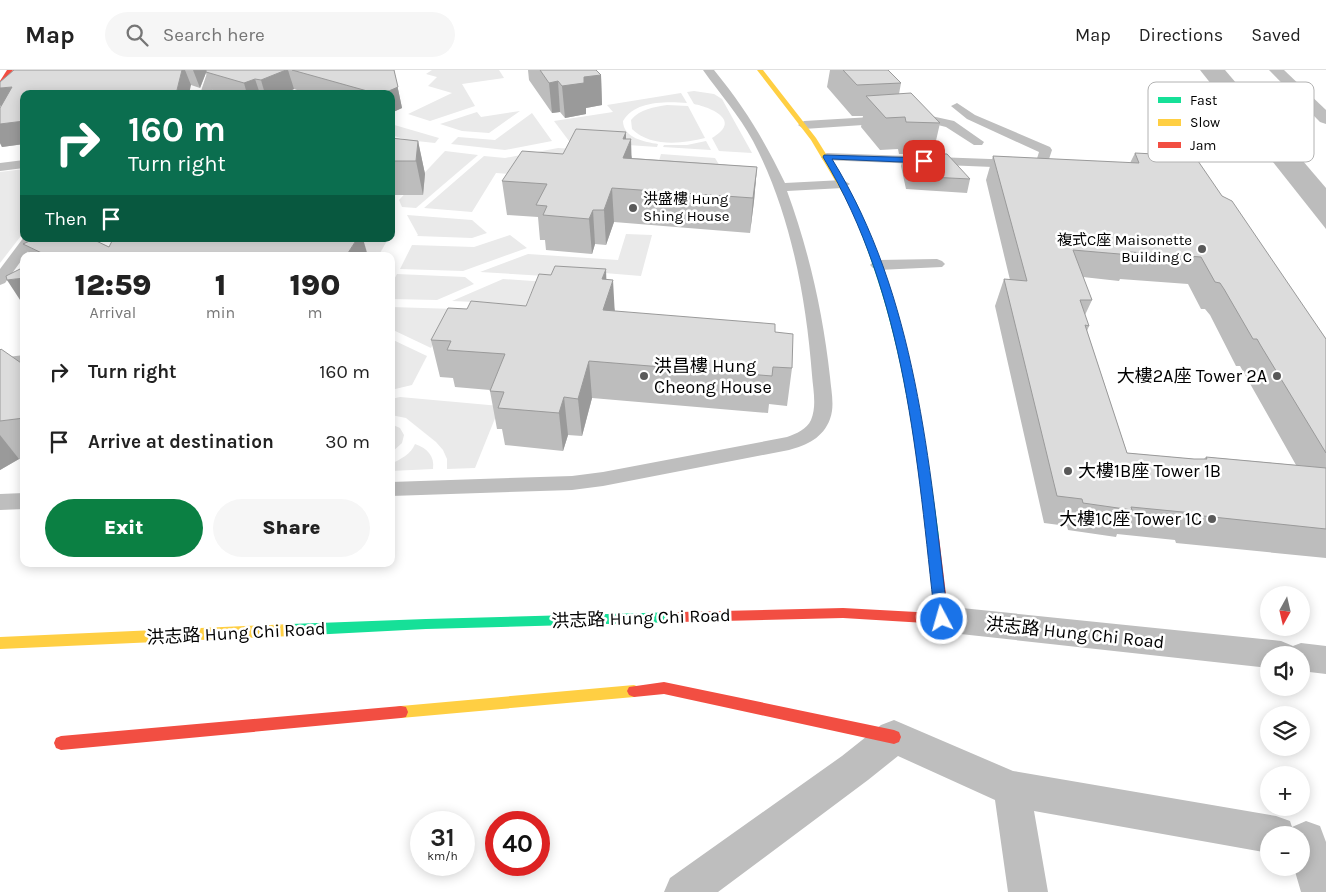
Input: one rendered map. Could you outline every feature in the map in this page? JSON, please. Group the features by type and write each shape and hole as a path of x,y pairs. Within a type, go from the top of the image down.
{"street":[{"path":"0,86 10,70"},
{"path":"760,70 804,125 843,184 859,217 878,265 907,363 919,428 942,619"},
{"path":"1282,71 1292,82"},
{"path":"1314,106 1326,119"},
{"name":"洪志路 Hung Chi Road","path":"0,643 426,624 843,612 942,619 1260,653"},
{"path":"1310,658 1326,660"},
{"path":"61,743 664,688 894,737 1012,789 1260,832"},
{"path":"684,892 855,768 894,737"},
{"path":"1012,789 1028,892"},
{"path":"1310,861 1321,892"}],"lane":[{"path":"206,90 213,70"},
{"path":"395,489 572,483 603,480 789,443 803,439 818,427 823,412 817,329 810,291 790,213 778,184 748,125 720,83 708,70"},
{"path":"826,157 1046,165 1046,150 971,117 957,106"},
{"path":"804,125 922,116 950,124 978,142"},
{"path":"0,158 20,156"},
{"path":"0,167 20,164"},
{"path":"757,179 778,184 843,184"},
{"path":"0,280 20,253"},
{"path":"878,265 937,264"},
{"path":"0,363 20,360"},
{"path":"0,502 20,502"}],"shaded area":[{"path":"432,70 499,70 504,78 462,84 475,106 430,121 408,114 452,93 428,86 437,77 426,74"},
{"path":"1200,70 1225,70 1235,82 1210,82"},
{"path":"694,91 714,94 722,99 752,153 719,151 712,138 721,132 725,126 724,121 716,112 694,104 687,92"},
{"path":"681,93 687,103 670,102 643,106 628,114 623,121 624,127 631,135 641,140 658,144 657,147 569,141 554,121 613,112 607,105"},
{"path":"667,105 688,106 705,138 667,143 648,139 632,129 631,120 639,113"},
{"path":"520,111 489,133 462,131 440,124 477,112 481,117"},
{"path":"532,113 552,141 505,150 451,144 458,137 495,140"},
{"path":"395,125 439,138 435,143 407,140 395,136"},
{"path":"706,141 711,150 663,147 664,145 687,145"},
{"path":"558,148 573,149 558,177 496,173 472,212 424,208 484,156 505,158"},
{"path":"445,151 478,155 416,208 402,207 399,200"},
{"path":"661,154 715,158 721,168 658,164"},
{"path":"1273,162 1304,162 1326,188 1326,229"},
{"path":"20,170 20,237 0,263 0,172"},
{"path":"407,215 472,220 487,233 472,238 417,236"},
{"path":"626,234 652,235 641,276 580,271 577,278 480,272 528,254 618,260"},
{"path":"510,235 527,248 463,271 400,269 412,245 474,247"},
{"path":"336,242 386,242 381,252 326,251"},
{"path":"397,274 465,277 474,284 437,300 395,299 395,278"},
{"path":"503,279 575,284 572,292 532,290 518,323 496,303 452,301"},
{"path":"395,307 487,310 444,323 431,348 395,331"},
{"path":"395,341 427,356 412,385 395,389"},
{"path":"395,398 500,406 475,468 447,469 447,459 443,450 436,442 406,418 395,416"},
{"path":"395,426 400,428 404,435 402,443 395,449"},
{"path":"415,444 429,453 433,460 433,469 395,471 395,462 413,448"}],"building":[{"path":"14,70 182,70 177,90 20,90 20,122 0,124 0,108 12,87 0,88 0,82"},
{"path":"206,70 286,70 261,80 255,79 244,83 206,72"},
{"path":"292,70 394,70 398,87 391,90 364,90"},
{"path":"540,70 596,70 601,75 584,77 584,83 562,86 558,81 549,83"},
{"path":"843,70 888,70 901,83 857,85"},
{"path":"911,93 940,123 906,122 905,117 886,118 866,96"},
{"path":"576,129 626,132 623,139 631,139 623,158 757,167 753,198 612,188 604,210 593,210 589,219 543,215 547,206 536,205 547,184 502,181 522,151 563,154"},
{"path":"395,138 418,141 416,161 395,161"},
{"path":"904,153 947,154 970,179 909,176"},
{"path":"1135,153 1148,154 1148,162 1199,162 1222,196 1232,201 1326,339 1326,453 1257,339 1253,339 1224,289 1220,283 1215,282 1201,257 1130,252 1131,255 1073,250 1092,300 1080,300 1089,326 1085,325 1127,453 1194,459 1207,459 1206,457 1326,468 1326,529 1131,507 1132,510 1083,503 1082,499 1057,496 1004,279 1027,281 993,156 1139,163"},
{"path":"27,242 98,242 109,247 112,242 355,242 349,252 40,252 23,244"},
{"path":"555,266 606,269 602,279 613,280 603,310 775,324 775,332 793,334 792,368 773,367 772,376 589,361 578,399 564,397 559,413 498,408 504,392 490,391 505,354 447,350 451,341 431,340 448,308 467,309 471,301 526,306 539,274 551,275"},
{"path":"20,269 20,278 7,280 6,276"},
{"path":"0,350 20,362 20,418 0,421"}],"traffic: fast":[{"path":"852,202 884,280 896,323 915,409 933,537"},
{"path":"291,630 679,617"}],"traffic: slow":[{"path":"760,70 814,139 852,202"},
{"path":"0,643 291,630"},
{"path":"401,712 634,691"}],"traffic: jam":[{"path":"0,86 10,70"},
{"path":"679,617 843,613 942,619 933,537"},
{"path":"634,691 664,688 894,737"},
{"path":"61,743 401,712"}],"place":[{"name":"洪盛樓 Hung Shing House","path":"633,208"},
{"name":"複式C座 Maisonette Building C","path":"1202,249"},
{"name":"洪昌樓 Hung Cheong House","path":"644,376"},
{"name":"大樓2A座 Tower 2A","path":"1277,376"},
{"name":"大樓1B座 Tower 1B","path":"1068,471"},
{"name":"大樓1C座 Tower 1C","path":"1212,519"}],"route":[{"path":"924,161 826,157 843,184 876,259 892,307 907,363 919,428 942,619"}]}
